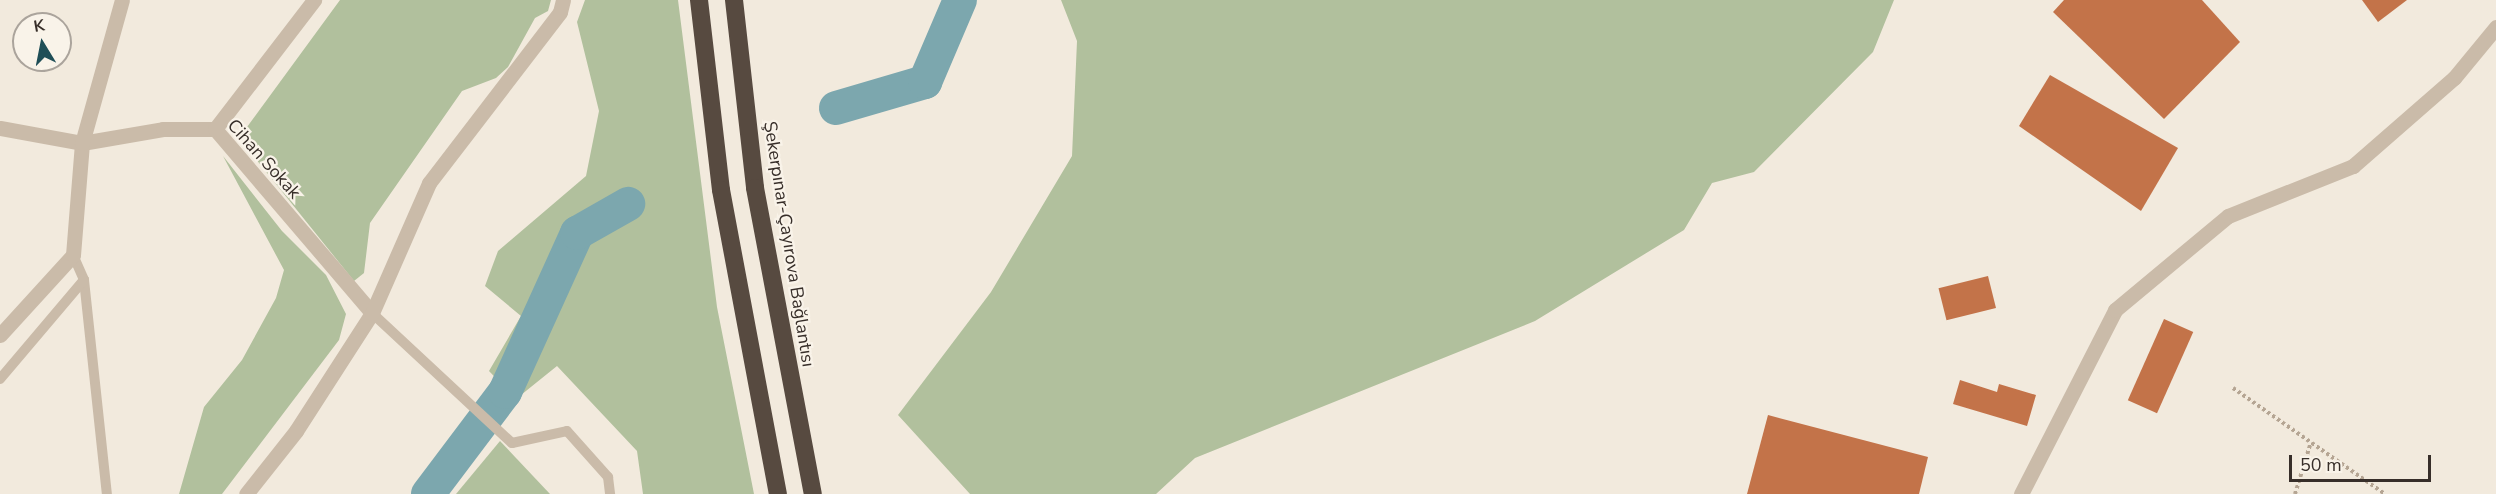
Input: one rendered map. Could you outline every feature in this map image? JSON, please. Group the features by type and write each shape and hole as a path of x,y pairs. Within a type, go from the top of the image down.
{"highway":[{"path":"699,0 721,190 778,494"},
{"name":"Şekerpınar-Çayırova Bağlantısı","path":"734,0 756,188 813,494"}],"street":[{"path":"0,334 73,255 82,143 122,0"},
{"path":"215,129 314,0"},
{"path":"246,494 296,432 372,314 429,183 560,12 563,0"},
{"path":"2021,494 2115,310 2228,216 2353,166 2454,78 2496,27"},
{"path":"0,128 82,143"},
{"name":"Cihan Sokak","path":"82,143 163,129 215,129 372,314"}],"lane":[{"path":"73,255 84,280 107,494"},
{"path":"0,379 84,280"},
{"path":"372,314 512,443 567,431 608,477 610,494"}],"path":[{"path":"2233,388 2385,494"},
{"path":"2295,494 2311,442"}],"green space":[{"path":"340,0 551,0 548,11 535,18 508,67 496,78 462,91 370,223 364,273 354,281 239,138"},
{"path":"585,0 678,0 717,307 754,494 643,494 637,451 557,366 516,399 489,371 521,316 485,286 498,251 586,176 599,111 577,22"},
{"path":"1061,0 1894,0 1873,52 1754,172 1712,183 1684,230 1535,321 1195,458 1156,494 970,494 898,415 991,292 1072,156 1077,41"},
{"path":"223,156 282,231 326,275 346,314 339,340 222,494 179,494 204,407 242,360 276,298 284,270"},
{"path":"500,441 550,494 456,494"}],"building":[{"path":"2064,0 2202,0 2240,42 2164,119 2053,12"},
{"path":"2362,0 2407,0 2378,22"},
{"path":"2050,75 2178,148 2141,211 2019,126"},
{"path":"1988,276 1996,308 1946,320 1939,288"},
{"path":"2164,319 2193,332 2157,413 2128,400"},
{"path":"1960,380 1997,392 1999,384 2036,395 2027,426 1953,404"},
{"path":"1768,415 1928,457 1919,494 1747,494"}],"waterway":[{"path":"836,108 925,82 960,0"},
{"path":"428,494 505,392 577,233 628,204"}]}
